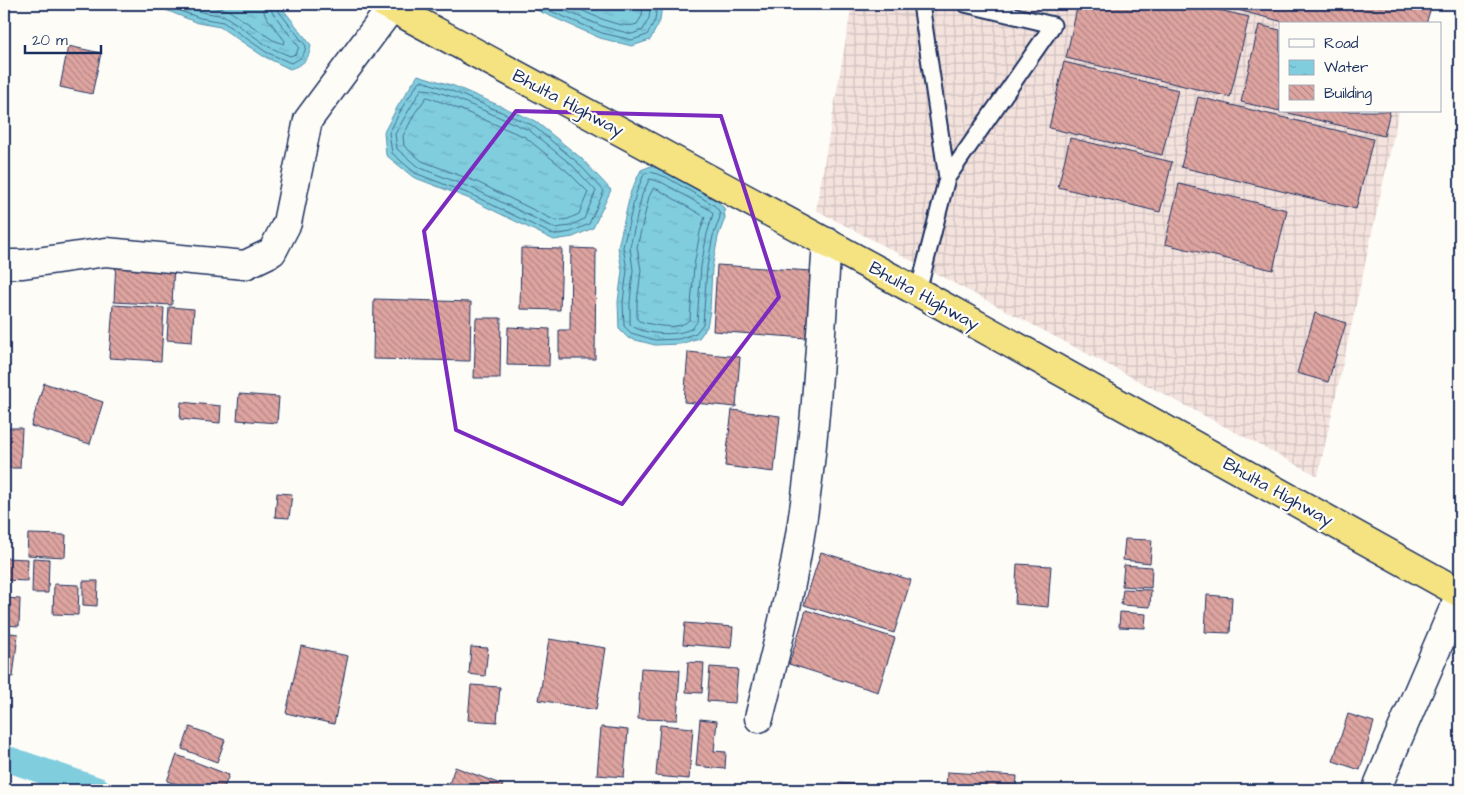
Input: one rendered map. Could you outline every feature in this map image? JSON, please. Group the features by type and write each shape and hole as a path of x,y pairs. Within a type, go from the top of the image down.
{"highway":[{"name":"Bhulta Highway","path":"391,5 918,292 1460,593"}],"street":[{"path":"4,264 23,264 106,252 245,265 272,252 287,223 308,120 391,5"},
{"path":"759,718 785,615 809,475 827,242"},
{"path":"1378,790 1379,783 1460,593"}],"lane":[{"path":"921,4 947,178"},
{"path":"918,292 947,178 1053,25 966,4"}],"highlighted area":[{"path":"516,111 721,116 779,297 622,504 456,430 424,231"}],"shaded area":[{"path":"852,4 1423,4 1419,22 1279,22 1279,112 1399,112 1318,476 816,210"}],"water":[{"path":"151,4 279,4 311,45 309,54 302,63 290,69 263,56 220,27 198,23"},
{"path":"523,4 662,4 660,21 650,40 632,46 600,38"},
{"path":"418,75 454,86 535,121 581,158 611,190 593,228 573,237 554,240 470,199 413,177 386,155 384,132"},
{"path":"651,166 668,173 717,201 724,208 725,218 718,237 712,268 710,310 707,327 699,338 680,344 655,345 628,338 619,329 618,302 622,271 618,247 631,191 641,170"}],"building":[{"path":"1078,4 1193,4 1249,17 1230,97 1066,58"},
{"path":"1215,4 1432,4 1427,22 1283,22"},
{"path":"1259,25 1279,30 1279,111 1241,102"},
{"path":"68,46 101,53 92,94 60,87"},
{"path":"1064,62 1178,90 1162,155 1049,128"},
{"path":"1198,97 1373,139 1356,209 1181,167"},
{"path":"1284,112 1390,112 1384,136"},
{"path":"1070,138 1172,162 1160,212 1058,187"},
{"path":"1179,184 1287,210 1273,270 1165,244"},
{"path":"521,248 562,249 560,310 520,309"},
{"path":"571,248 596,249 595,359 559,359 559,330 570,330"},
{"path":"116,260 174,263 172,305 114,302"},
{"path":"717,265 811,271 806,338 713,331"},
{"path":"374,299 471,302 470,361 373,359"},
{"path":"113,305 164,308 161,361 109,358"},
{"path":"169,307 194,309 192,342 167,340"},
{"path":"1315,313 1346,323 1328,382 1297,373"},
{"path":"476,318 501,318 500,378 474,378"},
{"path":"508,327 550,329 549,366 507,365"},
{"path":"688,352 740,357 736,407 684,402"},
{"path":"44,383 103,402 90,444 31,426"},
{"path":"239,394 279,397 277,423 237,420"},
{"path":"181,402 221,406 220,423 180,419"},
{"path":"732,410 780,416 774,472 725,466"},
{"path":"4,428 22,428 20,468 4,468"},
{"path":"277,493 292,494 289,518 275,517"},
{"path":"28,534 66,535 65,557 27,555"},
{"path":"1125,539 1152,540 1150,563 1123,560"},
{"path":"821,552 911,580 894,633 804,605"},
{"path":"4,558 28,559 27,581 4,580"},
{"path":"33,558 49,559 48,593 32,593"},
{"path":"1017,564 1051,566 1048,607 1015,604"},
{"path":"1124,565 1152,567 1151,588 1122,586"},
{"path":"83,581 98,581 97,606 83,605"},
{"path":"54,584 79,585 78,615 53,614"},
{"path":"1123,589 1151,590 1150,607 1121,605"},
{"path":"1207,595 1232,597 1230,633 1205,632"},
{"path":"4,598 20,599 19,626 4,625"},
{"path":"806,610 895,638 878,692 789,664"},
{"path":"1120,612 1146,614 1145,628 1119,627"},
{"path":"685,623 733,627 731,648 683,644"},
{"path":"4,632 18,634 13,677 4,676"},
{"path":"549,639 606,648 596,710 539,700"},
{"path":"301,646 348,656 334,724 286,713"},
{"path":"471,647 488,648 485,676 469,674"},
{"path":"688,662 704,663 702,693 686,692"},
{"path":"710,667 738,669 735,703 707,701"},
{"path":"641,668 680,670 677,720 638,719"},
{"path":"471,685 500,687 497,722 468,720"},
{"path":"1348,714 1374,722 1360,770 1333,761"},
{"path":"700,719 717,721 714,751 726,752 725,769 696,766"},
{"path":"660,725 693,728 689,779 656,776"},
{"path":"190,727 225,740 217,762 182,749"},
{"path":"601,727 628,730 624,777 597,775"},
{"path":"177,755 229,775 223,790 192,790 167,781"},
{"path":"455,767 503,785 500,790 447,790"},
{"path":"947,772 1017,776 1016,790 946,790"},
{"path":"836,783 876,785 876,790 836,790"}],"waterway":[{"path":"4,760 11,760 98,790"}]}
